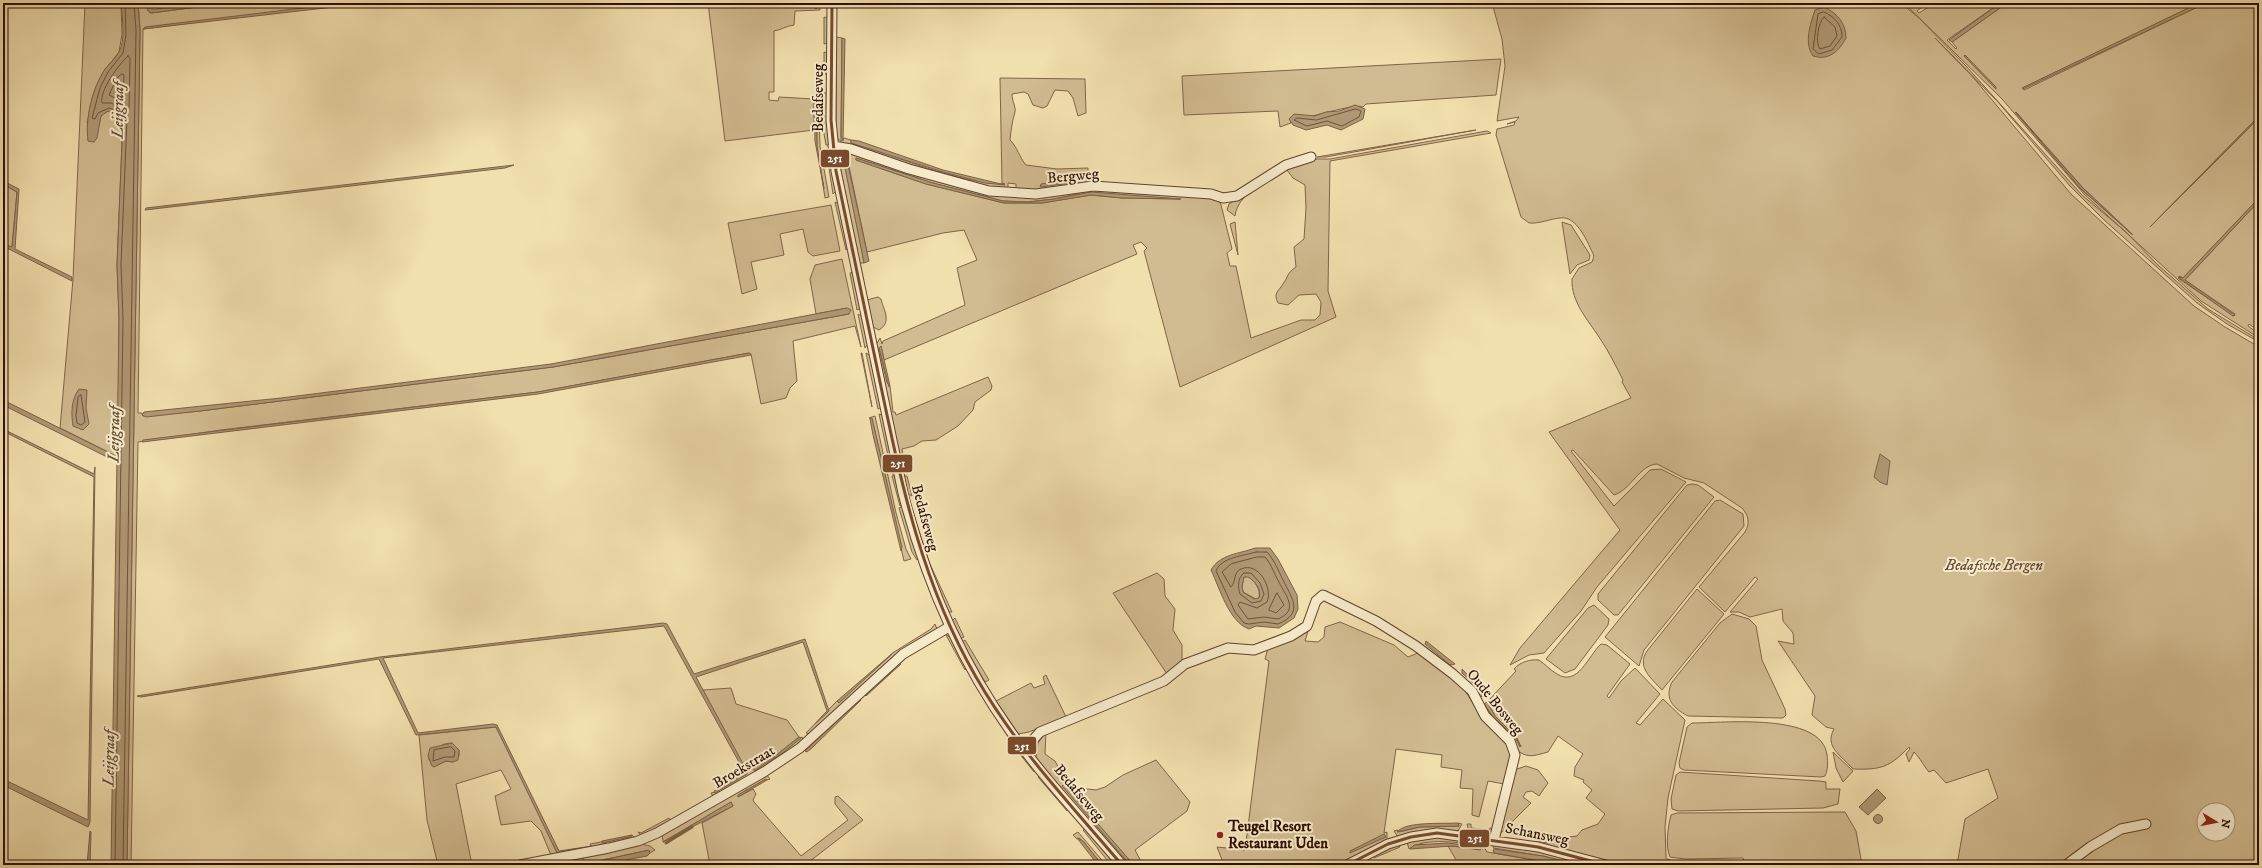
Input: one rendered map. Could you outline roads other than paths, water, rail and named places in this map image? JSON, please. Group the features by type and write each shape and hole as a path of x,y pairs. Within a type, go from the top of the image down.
{"street":[{"name":"Bedafseweg","path":"832,3 833,146 841,197 903,493 919,552 949,626 999,715 1024,750 1122,865"},
{"name":"Bergweg","path":"833,146 851,149 909,169 978,188 1018,194 1036,194 1093,186 1211,194 1230,198 1237,196 1286,165 1311,157"},
{"name":"Oude Bosweg","path":"1024,750 1040,732 1164,681 1185,664 1228,648 1241,651 1254,650 1291,636 1307,626 1316,601 1323,595 1376,621 1416,646 1464,682 1472,691 1485,716 1513,746 1515,755 1514,764 1494,840"},
{"name":"Broekstraat","path":"520,865 638,841 678,822 782,761 805,743 903,654 949,626"},
{"path":"2066,865 2090,847 2121,829 2146,824"},
{"name":"Schansweg","path":"1347,865 1388,844 1422,834 1437,833 1538,847 1606,865"}],"water":[{"name":"Leijgraaf","path":"121,3 138,3 140,30 127,865 111,865 119,319 117,265 123,118 108,111 101,116 97,138 94,142 88,141 87,132 90,104 96,85 105,69 117,55 121,47 123,28"},
{"path":"146,3 150,3 152,9 155,9 206,3 228,3 151,13 148,11"},
{"path":"344,3 368,3 143,29 145,27"},
{"path":"2000,3 2007,3 1952,42 1949,40"},
{"path":"2199,3 2206,3 2023,89 2022,88"},
{"path":"1824,7 1837,15 1840,19 1846,33 1846,38 1837,51 1833,54 1819,57 1813,56 1810,51 1808,40 1815,10"},
{"path":"842,38 845,39 843,141 841,136"},
{"path":"1965,55 1996,87 1996,89 1964,56"},
{"path":"814,99 816,99 817,146 824,189 815,141"},
{"path":"1355,105 1365,109 1363,119 1341,130 1327,125 1306,130 1293,125 1289,119 1294,114 1315,116 1326,112 1339,111"},
{"path":"2015,112 2083,188 2133,235 2080,188"},
{"path":"2259,116 2259,118 2151,226"},
{"path":"851,140 859,141 943,170 1005,185 985,183 943,172 851,143"},
{"path":"846,156 869,261 864,263 843,158"},
{"path":"856,158 933,183 1003,201 1028,202 1091,192 1181,199 1122,198 1091,195 1042,203 1004,203 926,184 856,160"},
{"path":"514,165 505,168 145,210 146,208"},
{"path":"1081,177 1080,182 1040,187 1041,184"},
{"path":"3,181 19,189 15,249 72,277 72,281 3,246 3,244 12,247 17,192 3,184"},
{"path":"2259,198 2259,201 2185,280 2235,315 2233,316 2178,277 2183,278"},
{"path":"847,308 851,310 849,314 553,367 200,411 146,417 142,415 144,412 281,398 551,364"},
{"path":"881,346 890,386 889,387 879,348"},
{"path":"749,353 751,355 538,394 142,442 143,440 538,392"},
{"path":"79,389 87,390 86,408 89,424 83,430 73,426 72,421 73,402"},
{"path":"3,400 110,453 110,456 107,457 3,405"},
{"path":"872,418 902,547 901,551 873,435 870,419"},
{"path":"3,429 94,474 95,467 90,822 88,827 3,785 3,779 88,820 94,477 3,431"},
{"path":"1880,454 1890,461 1887,485 1874,477"},
{"path":"1255,548 1270,548 1278,559 1297,595 1298,609 1294,618 1279,628 1256,626 1249,629 1236,620 1226,604 1211,570 1219,561 1230,555","holes":["1244,577 1248,577 1257,586 1260,592 1259,598 1254,599 1243,592 1242,586"]},
{"path":"663,623 667,624 694,674 805,639 829,711 815,724 827,711 803,642 696,677 747,771 747,774 715,793 714,791 745,773 664,626 383,658 418,733 493,724 497,725 559,851 592,846 560,854 557,853 496,727 416,735 379,659 141,697 137,696 380,657"},
{"path":"1426,641 1455,664 1450,665 1425,644"},
{"path":"894,652 839,703 837,701"},
{"path":"900,663 901,664 866,696 864,694"},
{"path":"1462,669 1476,683 1483,696 1482,697 1474,684 1462,673"},
{"path":"860,699 861,700 813,747 807,752 805,751"},
{"path":"1487,702 1495,716 1517,738 1521,747 1516,738 1493,717 1484,704"},
{"path":"799,737 801,738 784,752 754,771 754,768 774,757"},
{"path":"452,743 459,750 458,760 453,762 446,761 434,767 432,766 428,756 430,748"},
{"path":"766,779 767,780 738,797 738,795"},
{"path":"1064,785 1134,865 1130,865 1062,786"},
{"path":"1877,789 1886,798 1868,815 1859,807"},
{"path":"731,802 733,806 663,842"},
{"path":"1876,815 1880,815 1882,819 1880,823 1876,823 1874,821 1874,817"},
{"path":"1434,823 1458,823 1459,826 1420,827 1397,832 1408,826"},
{"path":"90,831 90,865 87,865"},
{"path":"1384,834 1386,837 1350,853 1350,851"},
{"path":"632,835 629,837 602,843 602,841"},
{"path":"1077,838 1083,841 1102,865 1098,865"},
{"path":"1447,843 1483,847 1480,850 1452,846 1410,849 1414,845"},
{"path":"1495,849 1543,856 1579,865 1563,865 1494,853 1493,850"},
{"path":"649,850 650,853 647,856 599,865 581,865"}],"waterway":[{"path":"666,843 692,827"}],"place":[{"name":"Teugel Resort Restaurant Uden","path":"1220,835"}],"park label":[{"name":"Bedafsche Bergen","path":"1994,565"}]}
